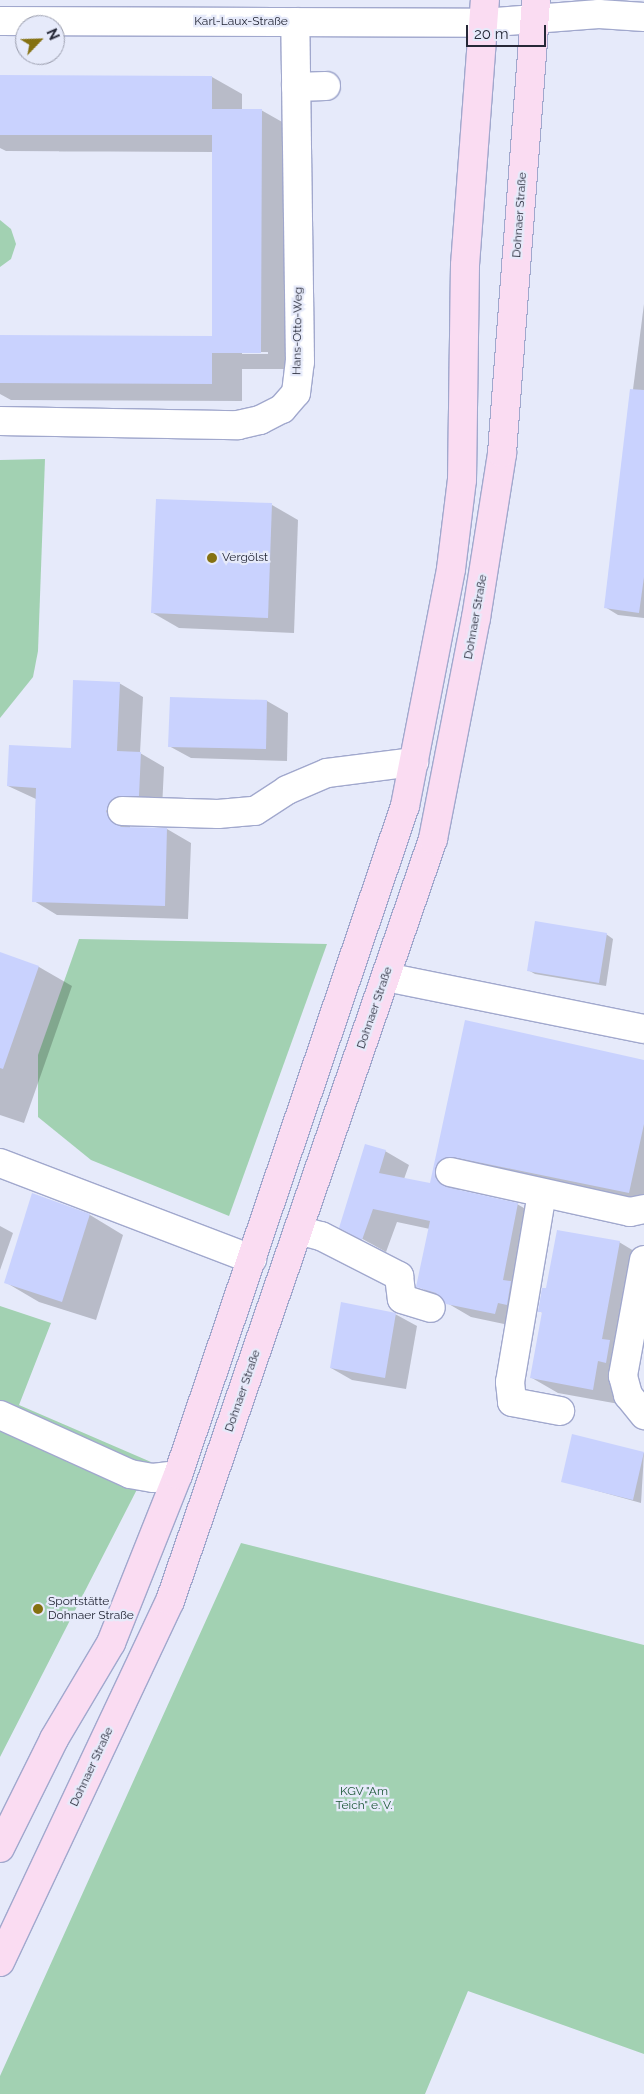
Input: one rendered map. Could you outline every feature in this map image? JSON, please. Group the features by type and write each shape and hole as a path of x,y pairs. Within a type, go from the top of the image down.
{"main road":[{"name":"Dohnaer Straße","path":"0,1962 170,1601 433,839 476,618 502,453 536,10"},
{"path":"0,1848 54,1739 111,1643 178,1476 405,806 451,569 462,480 465,265 484,11"}],"street":[{"name":"Karl-Laux-Straße","path":"0,21 173,11 295,22 484,11 536,10 644,18"},
{"name":"Hans-Otto-Weg","path":"0,421 238,425 260,420 282,409 296,393 300,362 295,22"},
{"path":"296,87 326,86"},
{"path":"122,811 218,814 254,811 287,790 327,773 414,762"},
{"path":"386,976 644,1029"},
{"path":"0,1163 252,1259"},
{"path":"450,1172 630,1212 644,1209"},
{"path":"542,1192 510,1382 512,1402 560,1410"},
{"path":"298,1230 321,1236 399,1276 402,1299 432,1308"},
{"path":"644,1260 624,1376 628,1395 644,1415"},
{"path":"0,1415 130,1474 152,1478 178,1476"}],"green space":[{"path":"0,220 11,229 16,244 11,259 0,267"},
{"path":"45,459 38,651 33,677 0,718 0,460"},
{"path":"79,939 327,944 229,1216 91,1160 38,1117 38,1055"},
{"name":"Sportstätte Dohnaer Straße","path":"0,1306 51,1323 19,1405 151,1462 0,1757"},
{"name":"KGV \"Am Teich\" e. V.","path":"241,1543 644,1645 644,2054 468,1991 425,2094 0,2094 0,2076"}],"building":[{"path":"0,75 212,76 212,109 262,109 261,353 212,353 212,135 0,135"},
{"path":"0,335 212,336 212,384 0,383"},
{"path":"630,389 644,390 644,577 639,613 604,608"},
{"name":"Vergölst","path":"156,499 272,503 268,618 151,613"},
{"path":"73,680 120,682 117,751 141,752 139,796 115,797 106,811 109,819 121,827 167,828 165,906 32,902 36,788 7,786 9,745 71,748"},
{"path":"170,697 267,700 266,749 168,747"},
{"path":"535,921 607,933 599,983 527,971"},
{"path":"0,952 39,966 3,1069 0,1068"},
{"path":"465,1020 644,1060 644,1124 629,1193 453,1157 438,1162 435,1177 446,1187 518,1203 503,1280 511,1281 507,1305 498,1303 495,1314 446,1304 436,1293 416,1287 430,1221 373,1209 362,1240 339,1228 365,1144 386,1150 379,1173 430,1183"},
{"path":"32,1193 90,1214 62,1302 4,1283"},
{"path":"557,1230 620,1241 602,1339 610,1340 606,1363 598,1361 593,1390 530,1378 542,1312 538,1312 542,1288 546,1288"},
{"path":"341,1302 396,1313 385,1378 330,1368"},
{"path":"572,1434 644,1452 633,1500 561,1482"}],"place":[{"name":"Vergölst","path":"212,558"},
{"name":"Sportstätte Dohnaer Straße","path":"38,1609"}]}
